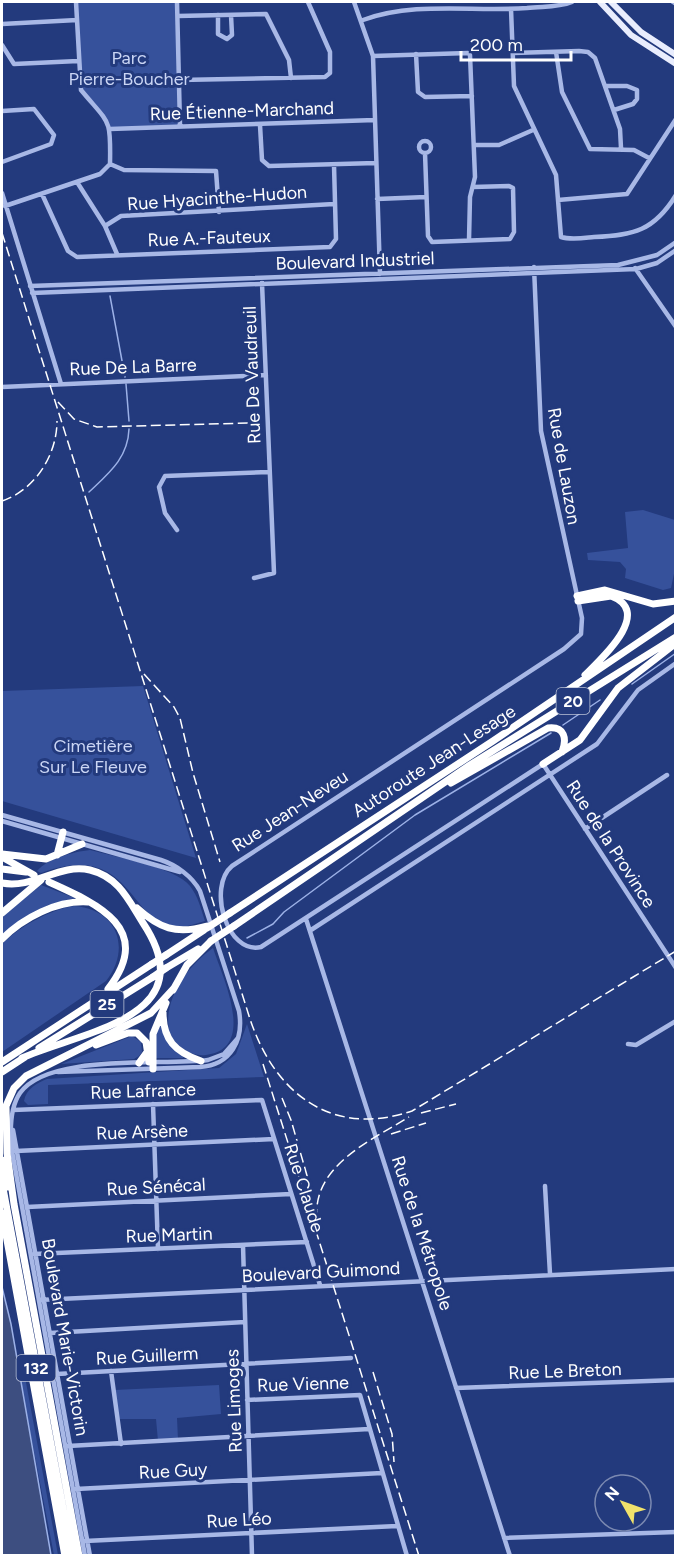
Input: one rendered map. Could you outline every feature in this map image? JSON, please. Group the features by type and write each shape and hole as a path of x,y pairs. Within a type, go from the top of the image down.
{"highway":[{"path":"577,598 606,590 653,604 675,601"},
{"path":"570,689 610,649 627,621 624,605 613,597 602,595 577,598"},
{"name":"Autoroute Jean-Lesage","path":"208,926 570,689 675,617"},
{"name":"Autoroute Jean-Lesage","path":"211,941 501,746 675,637"},
{"path":"543,764 584,736 605,704 622,684 675,643"},
{"path":"432,792 475,772 548,728 556,728 564,734 565,742 562,752"},
{"path":"57,855 62,835"},
{"path":"2,856 44,859 82,844"},
{"path":"2,856 31,874 2,869"},
{"path":"2,913 45,881 68,870 90,870 114,881 131,902 153,939 159,954 160,974 151,998 139,1011 126,1019 22,1059"},
{"path":"2,883 45,881 90,902 111,915 124,940 123,966 103,996"},
{"path":"2,939 17,927 59,904 90,902"},
{"path":"131,902 152,921 164,928 182,931 208,926"},
{"name":"25","path":"2,1062 208,926"},
{"path":"151,1066 153,1034 163,1009 187,965 211,941"},
{"name":"25","path":"2,1072 211,941"},
{"path":"75,1556 14,1204 5,1116 8,1098 22,1079 151,1013 174,988"},
{"path":"163,1009 164,1029 170,1043 182,1053 201,1061"},
{"path":"74,1052 132,1032 145,1039 151,1066"},
{"path":"138,1063 147,1052"},
{"path":"2,1160 75,1556"},
{"name":"132","path":"2,1180 75,1556"},
{"path":"2,1213 65,1556"}],"main road":[{"path":"600,2 631,34 675,64"},
{"path":"611,2 641,32 675,55"}],"street":[{"path":"5,206 100,174 110,164 110,129 107,118 81,90 76,2"},
{"path":"177,2 180,125"},
{"path":"180,80 325,77 330,73 330,52 308,2"},
{"path":"354,2 363,20 373,56 380,276"},
{"path":"399,2 399,9"},
{"path":"363,20 399,9 511,9 530,4 555,7 572,2"},
{"path":"511,9 514,86 556,175 561,237 620,236 645,228 658,219 675,195"},
{"path":"178,16 266,14 289,60 291,78"},
{"path":"218,15 218,34 227,39 232,35 231,15"},
{"path":"2,24 77,20"},
{"path":"2,45 14,64 78,61"},
{"path":"556,52 562,92 590,149 621,148 640,152 649,158"},
{"path":"513,53 588,52 595,58 620,129 621,148"},
{"path":"373,56 468,53 474,145 469,240"},
{"path":"416,54 418,92 424,97 472,96"},
{"path":"606,86 627,86 637,90 637,99 633,104 614,110"},
{"path":"2,111 34,109 54,135 51,144 2,162"},
{"path":"558,200 627,194 675,119"},
{"name":"Rue Étienne-Marchand","path":"110,129 375,120"},
{"path":"260,125 262,160 265,164 376,163"},
{"path":"474,145 499,145 533,130"},
{"path":"425,153 428,236 432,242 510,239 514,232 513,188 509,186 473,187"},
{"path":"110,164 124,170 216,171 219,212"},
{"name":"Rue A.-Fauteux","path":"42,194 71,255 76,257 330,247 336,239 334,165"},
{"path":"77,182 105,226 117,254"},
{"path":"2,193 61,384"},
{"path":"377,199 426,197"},
{"name":"Rue Hyacinthe-Hudon","path":"105,226 121,216 334,204"},
{"name":"Boulevard Industriel","path":"603,268 634,263 657,255 675,242"},
{"name":"Boulevard Industriel","path":"30,286 380,276 508,271 534,267 636,269 657,262 675,250"},
{"path":"634,263 675,327"},
{"name":"Rue de Lauzon","path":"534,267 541,431 577,598 581,632"},
{"name":"Boulevard Industriel","path":"508,271 534,274 575,269"},
{"name":"Boulevard Industriel","path":"32,293 262,284 352,277"},
{"name":"Rue De Vaudreuil","path":"254,578 274,573 262,278"},
{"path":"212,279 212,286"},
{"path":"227,279 227,285"},
{"path":"188,287 189,280"},
{"path":"153,282 153,288"},
{"path":"104,283 104,290"},
{"path":"119,283 120,289"},
{"name":"Rue De La Barre","path":"2,387 266,375"},
{"path":"177,530 165,513 159,486 165,476 269,472"},
{"name":"Rue Jean-Neveu","path":"543,764 263,946 253,948 244,945 233,934 219,889 223,876 240,860 564,649 576,640 581,632"},
{"path":"310,930 601,741 638,690 675,663"},
{"name":"Rue de la Province","path":"543,764 675,968"},
{"path":"585,829 667,775"},
{"path":"2,815 82,844 183,872"},
{"path":"2,821 167,862 183,872 199,888 240,1014 238,1038 233,1052 215,1065 151,1066 138,1063 77,1066 55,1072 29,1084 16,1100 25,1109"},
{"name":"Rue de la Métropole","path":"306,919 424,1281 510,1556"},
{"path":"628,1044 636,1045 675,1021"},
{"path":"55,1072 201,1061 222,1055 238,1038"},
{"name":"Boulevard Marie-Victorin","path":"16,1100 12,1124 15,1151 85,1541 90,1556"},
{"name":"Rue Lafrance","path":"13,1110 262,1100"},
{"name":"Rue Claude","path":"262,1100 320,1285"},
{"path":"153,1104 158,1249"},
{"name":"Rue Arsène","path":"15,1151 274,1139"},
{"path":"545,1186 550,1274"},
{"name":"Rue Sénécal","path":"25,1207 291,1194"},
{"name":"Rue Martin","path":"34,1254 308,1242"},
{"name":"Rue Limoges","path":"243,1245 252,1556"},
{"name":"Boulevard Guimond","path":"42,1299 675,1269"},
{"path":"48,1333 245,1322"},
{"name":"Rue Guillerm","path":"55,1375 351,1358"},
{"path":"111,1371 121,1444"},
{"name":"Rue Le Breton","path":"456,1388 675,1380"},
{"name":"Rue Vienne","path":"248,1400 360,1395 369,1429"},
{"path":"68,1446 369,1429 407,1556"},
{"name":"Rue Guy","path":"76,1489 382,1473"},
{"name":"Rue Léo","path":"85,1541 397,1526"},
{"path":"504,1538 675,1532"},
{"name":"Boulevard Marie-Victorin","path":"85,1541 85,1556"}],"green space":[{"name":"Parc Pierre-Boucher","path":"76,2 177,2 180,125 110,129 81,90"},
{"path":"643,510 675,520 675,569 671,588 663,590 625,578 626,569 620,562 588,560 587,553 628,548 625,512"},
{"name":"Cimetière Sur Le Fleuve","path":"143,686 196,858 2,801 2,691"},
{"path":"90,850 158,868 182,879 195,894 205,921 182,927 164,924 150,915 113,875 95,867 72,865 41,873 37,871 54,859"},
{"path":"41,885 75,898 48,905 2,934 2,917"},
{"path":"74,906 101,914 110,922 119,944 114,968 106,981 2,1052 2,944 35,920"},
{"path":"213,948 228,993 233,1026 230,1040 222,1050 201,1055 186,1050 171,1037 168,1024 169,1012 172,999 185,975"},
{"path":"160,1022 168,1044 184,1058 155,1058 154,1038"},
{"path":"247,1024 264,1077 48,1085 48,1104 28,1105 24,1101 30,1090 47,1079 219,1068 236,1054"},
{"path":"132,1036 141,1042 142,1052 134,1059 61,1064"},
{"path":"22,1361 58,1555 54,1555 19,1374"},
{"path":"219,1385 221,1414 177,1418 178,1440 158,1441 156,1419 119,1419 115,1390"}],"shaded area":[{"path":"2,1287 11,1324 51,1555 2,1555"}],"waterway":[{"path":"110,296 125,377"},
{"path":"126,384 129,421"},
{"path":"89,492 121,457 129,429"},
{"path":"632,684 676,653"},
{"path":"563,725 600,700"},
{"path":"247,938 273,924 284,912 415,815 551,733"}],"railway":[{"path":"2,233 250,1019 261,1046 275,1069 291,1088 310,1103 332,1114 356,1119 383,1118 412,1111 676,951"},
{"path":"58,402 74,419 97,427 251,423"},
{"path":"2,501 25,489 42,470 53,446 57,421"},
{"path":"144,674 174,707 180,718 193,773 220,862"},
{"path":"263,1064 419,1556"},
{"path":"282,1098 291,1120 310,1186"},
{"path":"421,1113 456,1104"},
{"path":"317,1219 318,1200 324,1184 334,1170 361,1146 409,1117"},
{"path":"391,1134 426,1123"},
{"path":"373,1372 392,1434 394,1462"}]}
